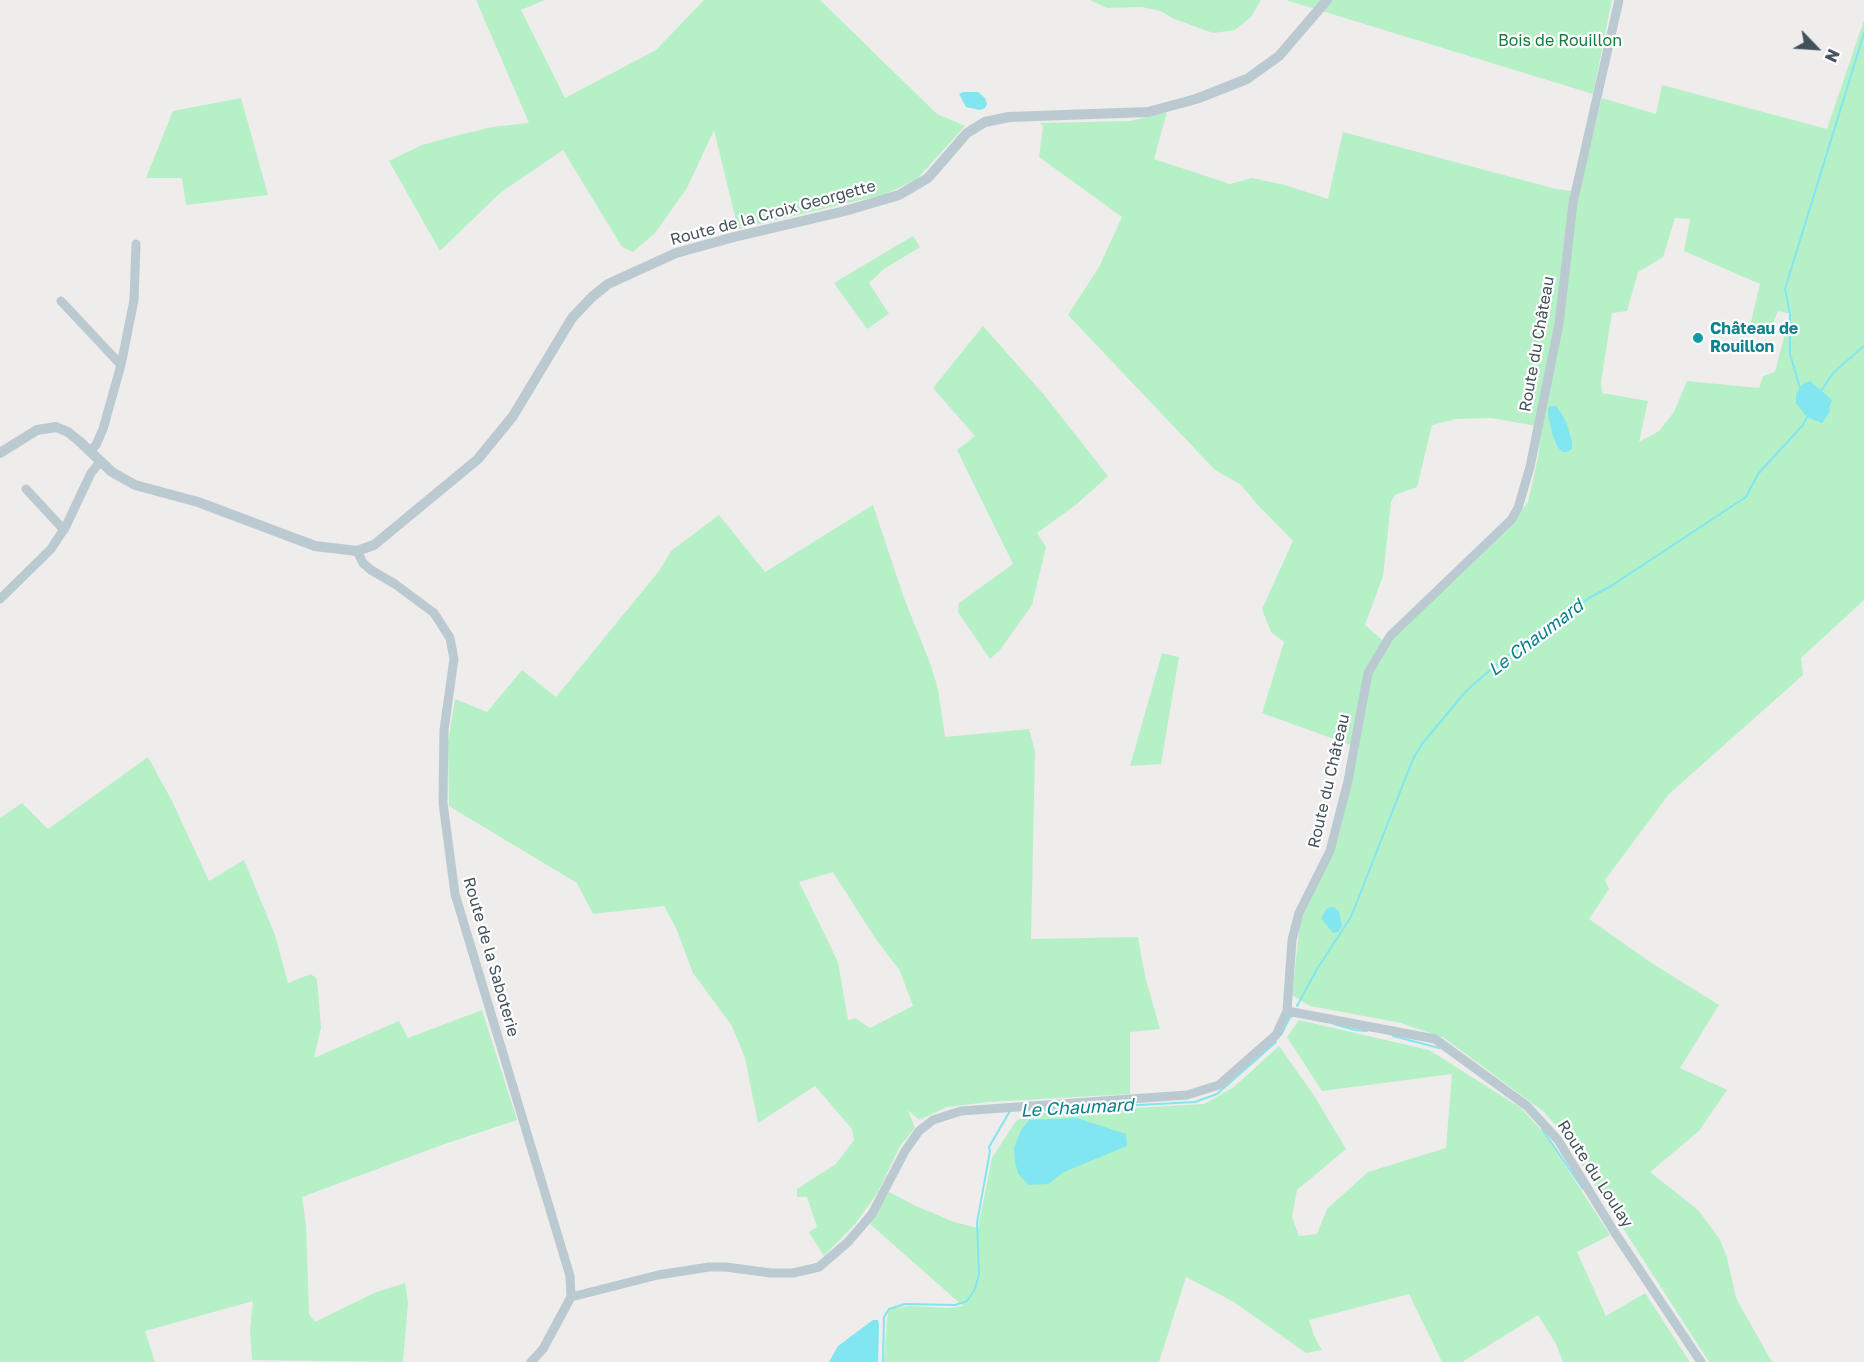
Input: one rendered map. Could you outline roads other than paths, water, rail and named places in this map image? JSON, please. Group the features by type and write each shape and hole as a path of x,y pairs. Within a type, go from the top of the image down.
{"street":[{"name":"Route de la Croix Georgette","path":"357,551 374,545 478,459 513,416 572,318 608,284 676,253 845,211 899,195 928,178 967,132 985,122 1009,117 1148,112 1196,99 1247,79 1279,56 1327,0"},
{"name":"Route du Château","path":"571,1297 658,1275 709,1267 793,1273 819,1267 848,1242 872,1214 905,1151 919,1131 933,1120 961,1111 1187,1095 1219,1085 1276,1035 1287,1011 1292,939 1299,913 1330,851 1348,781 1368,673 1390,636 1511,520 1518,508 1530,467 1559,324 1572,203 1619,0"},
{"path":"90,451 96,445 103,429 121,365 134,300 136,244"},
{"path":"61,301 121,365"},
{"path":"0,453 37,430 56,427 68,432 112,472 135,485 198,502 315,546 357,551"},
{"path":"0,599 51,549 64,530 91,473 100,462"},
{"path":"26,489 64,530"},
{"name":"Route de la Saboterie","path":"357,551 371,570 395,584 434,613 450,638 454,659 444,730 443,803 455,894 570,1276 571,1297"},
{"name":"Route du Loulay","path":"1287,1011 1435,1039 1527,1106 1558,1140 1615,1233 1701,1362"},
{"path":"531,1362 543,1349 571,1297"}],"water":[{"path":"978,92 985,98 987,104 985,108 980,110 966,107 959,94"},
{"path":"1810,381 1832,400 1830,411 1822,423 1807,417 1796,403 1796,394 1804,383"},
{"path":"1556,406 1567,424 1572,449 1567,452 1562,452 1557,446 1552,433 1548,414 1548,408"},
{"path":"1334,907 1339,912 1342,926 1338,932 1333,933 1321,918 1327,908"},
{"path":"1077,1118 1126,1134 1127,1146 1064,1172 1048,1184 1029,1185 1018,1174 1015,1161 1014,1148 1021,1130 1029,1120"},
{"path":"873,1320 878,1320 879,1326 878,1362 829,1362 838,1346"}],"waterway":[{"path":"1800,388 1790,354 1790,314 1785,289 1864,33"},
{"name":"Le Chaumard","path":"1821,391 1834,372 1864,346"},
{"name":"Le Chaumard","path":"1297,1006 1317,969 1351,917 1413,759 1422,744 1466,691 1502,660 1589,598 1611,586 1746,497 1758,474 1803,425 1808,415"},
{"name":"Le Chaumard","path":"1281,1035 1290,1017 1293,1016"},
{"path":"1334,1024 1367,1031"},
{"path":"1393,1036 1439,1048"},
{"name":"Le Chaumard","path":"1045,1110 1195,1102 1217,1094 1276,1042"},
{"name":"Le Chaumard","path":"883,1362 884,1317 889,1309 905,1304 955,1305 967,1301 975,1289 979,1274 977,1223 989,1147 1012,1111"},
{"path":"1542,1129 1583,1189"}],"place":[{"name":"Château de Rouillon","path":"1698,338"}],"park label":[{"name":"Bois de Rouillon","path":"1560,41"}]}
